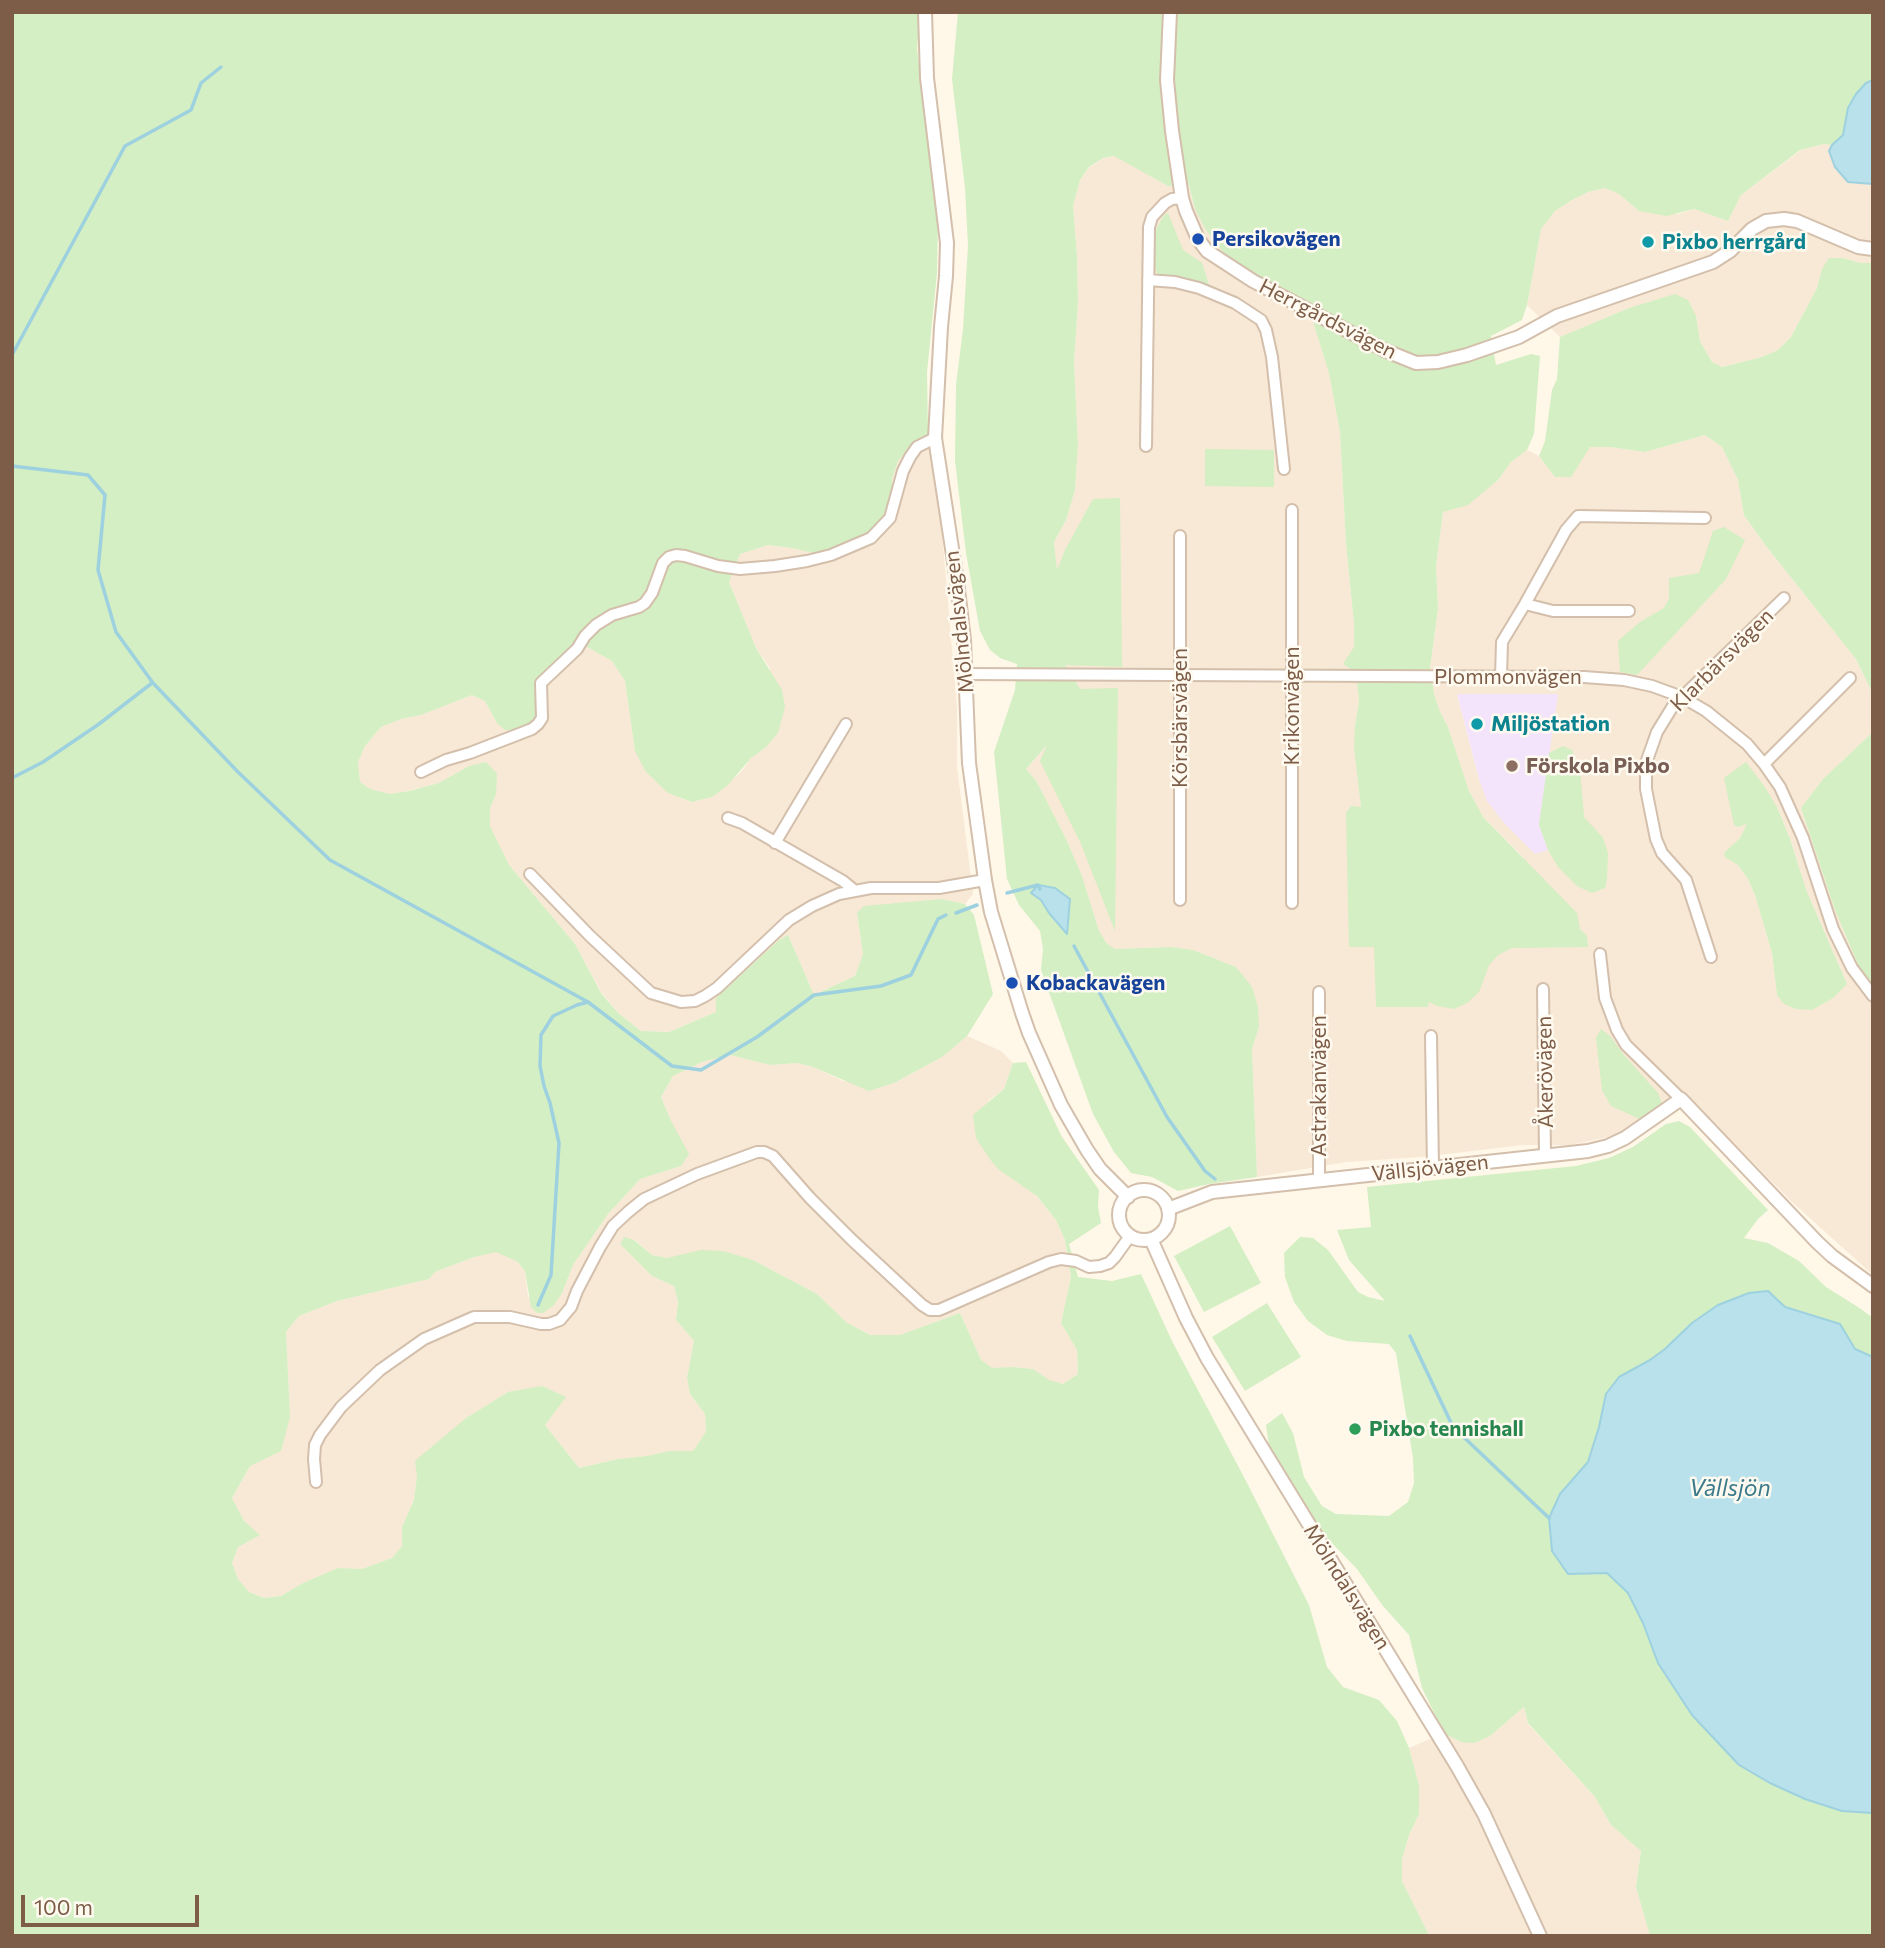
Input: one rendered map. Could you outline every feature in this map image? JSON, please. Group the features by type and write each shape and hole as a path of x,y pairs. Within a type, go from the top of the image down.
{"street":[{"name":"Mölndalsvägen","path":"925,12 927,78 947,243 936,438 957,581 966,674 969,763 985,880 994,922 1022,1013 1061,1105 1100,1169 1128,1197"},
{"name":"Herrgårdsvägen","path":"1170,12 1167,80 1182,198 1198,239 1207,251 1254,281 1384,350 1416,363 1438,362 1467,355 1519,337 1557,316 1713,262 1730,251 1752,229 1766,221 1797,221 1858,247 1873,250"},
{"path":"1146,446 1148,242 1152,217 1165,203 1182,198"},
{"path":"1149,280 1175,282 1199,288 1235,303 1261,320 1272,357 1284,469"},
{"path":"421,772 446,760 532,729 538,724 542,718 541,683 577,649 596,625 612,615 645,603 652,593 663,563 669,557 685,555 740,569 775,566 831,555 871,538 890,518 902,471 916,447 936,438"},
{"name":"Krikonvägen","path":"1292,510 1292,903"},
{"path":"1501,677 1502,642 1566,530 1578,516 1705,518"},
{"name":"Körsbärsvägen","path":"1180,536 1180,900"},
{"name":"Klarbärsvägen","path":"1711,957 1686,880 1662,853 1656,839 1646,789 1646,763 1657,732 1673,706 1784,598"},
{"path":"1525,604 1553,611 1629,611"},
{"name":"Plommonvägen","path":"966,674 1584,677 1624,680 1682,697 1726,725 1747,744 1780,787 1803,838 1833,929 1852,968 1873,996"},
{"path":"1764,764 1850,678"},
{"path":"775,843 846,724"},
{"path":"728,818 742,823 843,881 855,891"},
{"path":"530,874 590,936 651,993 681,1002 695,1001 717,988 789,920 839,894 871,888 939,888 985,880"},
{"path":"1600,954 1605,998 1626,1045 1817,1242 1873,1286"},
{"name":"Åkerövägen","path":"1543,989 1545,1155"},
{"name":"Astrakanvägen","path":"1318,1180 1319,992"},
{"path":"1432,1035 1433,1168"},
{"name":"Vällsjövägen","path":"1168,1209 1212,1192 1588,1151 1625,1138 1681,1100"},
{"path":"316,1482 315,1445 320,1434 341,1408 380,1370 431,1336 474,1317 510,1317 541,1324 560,1320 571,1307 613,1226 628,1212 644,1199 697,1174 757,1152 773,1156 852,1240 922,1306 930,1310 939,1310 1049,1262 1061,1259 1076,1261 1089,1267 1109,1263 1130,1236"},
{"path":"1137,1192 1151,1192 1163,1200 1168,1209 1167,1226 1151,1239 1140,1240 1130,1236 1119,1217 1121,1206 1128,1197 1137,1192"},
{"name":"Mölndalsvägen","path":"1151,1239 1207,1358 1484,1814 1540,1936"}],"shaded area":[{"path":"1824,144 1832,145 1829,151 1848,182 1873,184 1873,263 1860,263 1843,258 1822,269 1817,288 1791,337 1778,350 1762,357 1721,367 1712,362 1700,341 1696,316 1629,308 1560,337 1527,305 1541,229 1555,211 1572,200 1605,188 1619,194 1639,211 1679,214 1694,209 1728,221 1741,195 1801,150"},
{"path":"1115,156 1168,186 1189,185 1195,209 1250,273 1315,305 1314,325 1329,373 1340,432 1359,701 1355,726 1361,808 1524,858 1483,817 1469,791 1434,694 1430,668 1438,609 1436,566 1443,512 1468,504 1498,480 1511,462 1527,450 1539,456 1555,477 1590,447 1645,452 1705,435 1722,447 1738,480 1744,515 1856,659 1873,694 1873,732 1823,779 1801,808 1835,910 1860,969 1873,985 1873,1275 1791,1201 1682,1091 1641,1124 1608,1137 1570,1145 1523,1145 1421,1157 1346,1162 1257,1177 1252,1049 1259,1027 1236,967 1193,950 1172,947 1115,949 1107,944 1099,931 1082,876 1067,841 1037,782 1026,769 1066,724 1065,664 1054,542 1066,520 1075,490 1078,445 1074,362 1078,303 1073,206 1080,180 1089,168 1103,158","holes":["1457,695 1539,825 1548,850 1487,801","1777,807 1807,892 1847,984 1777,995 1772,953 1755,895 1738,865 1724,853 1740,838 1752,816"]},
{"path":"928,435 941,522 957,707 957,767 973,894 965,904 942,899 857,914 863,954 855,976 814,995 788,935 779,940 716,998 716,1012 669,1032 641,1031 618,1013 601,992 575,944 509,865 490,826 490,808 496,794 469,766 439,783 390,794 370,789 360,782 358,762 365,746 381,727 472,695 485,701 497,723 543,687 580,643 612,661 625,681 635,751 668,793 691,802 712,797 742,771 751,758 765,748 770,668 756,648 729,582 740,554 768,545 813,553 893,503 892,479 898,461 910,446"},
{"name":"Förskola Pixbo","path":"1457,694 1558,694 1539,825 1548,850 1535,854 1487,801"},
{"path":"967,1036 1001,1051 1013,1063 1004,1089 988,1101 1021,1184 1037,1196 1056,1220 1065,1240 1071,1277 1061,1323 1077,1350 1078,1374 1063,1384 1049,1381 1033,1369 992,1369 981,1360 960,1313 900,1335 870,1335 846,1322 817,1294 753,1260 683,1255 667,1258 652,1255 635,1240 620,1244 652,1276 674,1286 678,1302 676,1320 694,1341 687,1378 690,1394 705,1414 706,1433 693,1451 669,1451 579,1468 545,1425 565,1397 508,1392 466,1418 417,1476 414,1500 402,1527 402,1546 392,1558 362,1569 338,1568 281,1596 264,1598 249,1592 238,1579 232,1563 244,1521 232,1498 289,1398 286,1332 299,1316 337,1301 429,1279 435,1272 496,1251 518,1262 525,1271 528,1297 562,1293 573,1265 608,1214 640,1179 681,1166 671,1121 661,1097 673,1076 702,1062 730,1055 770,1065 797,1063 813,1067 843,1081 896,1082 942,1057"},
{"path":"1524,1707 1528,1724 1595,1797 1611,1825 1641,1851 1636,1887 1650,1936 1427,1936 1428,1933 1402,1881 1402,1859 1419,1814 1419,1785 1409,1748 1444,1733 1461,1742 1490,1736"}],"green space":[{"path":"12,12 920,12 917,49 938,216 937,273 927,372 928,435 910,446 898,461 892,479 893,503 888,517 858,543 839,550 813,553 768,545 740,554 729,582 756,648 782,690 785,707 778,733 765,748 751,758 728,785 712,797 692,802 668,793 646,772 635,751 625,681 612,661 580,643 543,687 540,711 532,726 514,731 505,730 497,723 485,701 472,695 381,727 365,746 358,762 360,782 370,789 390,794 439,783 469,766 486,762 497,774 496,794 490,808 490,826 509,865 575,944 601,993 618,1013 641,1031 669,1032 716,1012 716,998 779,940 788,935 814,995 855,976 863,954 857,913 864,906 942,899 965,904 974,915 993,994 967,1036 942,1057 896,1082 869,1091 813,1067 797,1063 770,1065 730,1055 702,1062 673,1076 661,1097 689,1154 681,1166 640,1179 608,1214 573,1265 562,1293 554,1305 543,1313 537,1313 531,1307 525,1271 518,1262 496,1252 474,1257 435,1272 429,1279 337,1301 299,1316 286,1332 290,1417 281,1451 250,1466 232,1498 244,1521 260,1535 238,1547 232,1563 238,1579 249,1592 264,1598 281,1596 338,1568 362,1569 392,1558 402,1546 402,1527 414,1500 417,1476 415,1461 466,1418 508,1392 542,1386 566,1397 545,1425 579,1468 669,1451 693,1451 706,1432 705,1414 690,1394 687,1378 694,1341 676,1320 678,1302 674,1286 652,1276 620,1244 624,1237 634,1240 652,1255 667,1258 701,1250 723,1251 753,1260 817,1294 846,1322 870,1335 900,1335 960,1313 981,1360 992,1368 1033,1369 1049,1380 1063,1384 1078,1374 1077,1350 1061,1323 1071,1277 1065,1240 1056,1220 1037,1196 998,1169 989,1158 976,1138 973,1115 1004,1089 1013,1063 1026,1062 1062,1137 1099,1190 1101,1223 1069,1244 1078,1277 1112,1281 1141,1274 1173,1343 1309,1605 1327,1667 1343,1687 1379,1700 1397,1721 1409,1748 1419,1785 1419,1814 1402,1859 1402,1881 1428,1933 1427,1936 12,1936"},
{"path":"958,12 1873,12 1873,80 1866,83 1856,94 1848,108 1843,136 1832,145 1824,144 1800,150 1741,195 1728,221 1694,209 1667,216 1639,211 1619,194 1605,188 1572,200 1555,211 1541,229 1522,320 1491,336 1496,365 1531,354 1540,356 1534,434 1527,450 1511,462 1498,480 1468,505 1443,512 1436,566 1438,609 1430,668 1434,694 1469,791 1483,817 1577,913 1580,929 1587,936 1588,947 1512,948 1498,955 1489,965 1479,992 1467,1003 1454,1009 1429,1002 1428,1007 1376,1007 1374,947 1349,947 1346,813 1351,806 1361,807 1354,747 1359,701 1356,672 1343,664 1354,647 1354,624 1346,544 1340,432 1329,373 1314,325 1315,305 1250,273 1224,253 1206,230 1195,209 1189,185 1168,186 1114,156 1103,158 1089,167 1080,180 1073,206 1078,303 1074,362 1078,445 1075,490 1066,520 1054,542 1057,570 1093,499 1120,498 1122,667 1065,665 1080,689 1118,688 1115,931 1081,844 1040,761 1047,745 1026,769 1037,782 1067,841 1082,876 1099,931 1107,944 1115,949 1172,947 1193,950 1236,967 1252,987 1258,1007 1259,1027 1252,1049 1257,1177 1178,1191 1152,1177 1131,1173 1114,1152 1093,1114 1041,970 1043,949 1040,931 1019,905 1007,879 994,752 1015,690 1017,664 1000,658 990,650 980,631 966,553 955,461 956,385 963,329 968,246 965,188 952,79"},
{"path":"1168,213 1183,250 1202,263 1210,288 1157,274 1154,264 1154,233 1164,215"},
{"path":"1829,258 1873,263 1873,694 1856,659 1744,515 1738,480 1722,447 1705,435 1645,452 1590,447 1571,477 1555,477 1539,456 1545,441 1552,390 1557,379 1560,337 1629,308 1675,294 1688,300 1696,316 1700,341 1712,362 1722,367 1762,357 1778,350 1791,337 1817,288 1822,269"},
{"path":"1205,449 1274,450 1274,487 1205,486"},
{"path":"1724,527 1745,540 1726,579 1637,675 1620,672 1618,641 1640,622 1664,608 1669,599 1669,578 1699,573 1713,531"},
{"path":"1873,732 1873,985 1860,969 1835,910 1801,808 1823,779"},
{"path":"1563,746 1572,750 1580,769 1584,817 1603,838 1608,853 1605,888 1592,893 1577,886 1558,867 1548,850 1539,825 1549,753"},
{"path":"1746,762 1777,807 1807,892 1847,984 1833,998 1812,1010 1796,1009 1784,1004 1777,995 1772,953 1755,895 1738,865 1725,857 1724,853 1740,838 1747,824 1738,827 1734,825 1724,778"},
{"path":"1601,1029 1611,1037 1658,1093 1662,1103 1642,1120 1611,1106 1602,1090 1596,1038"},
{"path":"1679,1121 1690,1127 1768,1210 1744,1238 1768,1243 1799,1261 1826,1287 1873,1318 1873,1357 1855,1350 1840,1324 1785,1307 1768,1291 1692,1323 1665,1349 1606,1394 1588,1462 1560,1494 1568,1574 1607,1572 1628,1593 1643,1623 1739,1765 1805,1799 1842,1811 1873,1813 1873,1936 1650,1936 1636,1887 1641,1851 1611,1825 1595,1797 1528,1723 1524,1707 1490,1736 1474,1743 1461,1742 1444,1733 1422,1688 1409,1635 1383,1606 1357,1569 1308,1515 1271,1458 1266,1425 1282,1413 1293,1433 1304,1477 1322,1506 1336,1514 1389,1516 1408,1502 1414,1483 1413,1458 1396,1353 1389,1344 1347,1341 1327,1335 1308,1321 1294,1302 1285,1277 1284,1253 1300,1237 1313,1238 1328,1250 1358,1292 1385,1301 1349,1260 1337,1230 1371,1227 1367,1187 1576,1166 1609,1158 1633,1147 1666,1124"},
{"path":"1230,1226 1261,1283 1204,1312 1174,1256"},
{"path":"1267,1303 1301,1357 1245,1391 1212,1337"}],"water":[{"path":"1873,80 1873,184 1848,182 1835,167 1829,151 1843,135 1848,108 1856,94 1866,83"},
{"path":"1038,885 1055,888 1070,899 1067,934 1041,900 1031,893"},
{"name":"Vällsjön","path":"1768,1291 1785,1307 1840,1324 1855,1349 1873,1357 1873,1813 1842,1811 1805,1799 1739,1765 1692,1715 1658,1663 1628,1593 1607,1573 1568,1574 1552,1551 1549,1518 1560,1494 1588,1462 1606,1394 1619,1377 1650,1360 1692,1323 1718,1305 1749,1293"}],"waterway":[{"path":"12,355 125,146 191,110 201,83 221,67"},
{"path":"12,466 88,475 105,495 98,570 116,632 153,683 238,772 330,860 588,1002 672,1066 701,1070 757,1037 814,995 881,986 911,975 938,919 946,915"},
{"path":"12,778 43,762 152,683"},
{"path":"1007,893 1038,885 1040,889"},
{"path":"956,913 977,905"},
{"path":"1074,946 1167,1117 1205,1171 1215,1179"},
{"path":"538,1305 551,1275 559,1143 540,1066 541,1035 553,1016 588,1002"},
{"path":"1410,1336 1453,1427 1549,1518"}],"place":[{"name":"Persikovägen","path":"1198,239"},
{"name":"Pixbo herrgård","path":"1648,242"},
{"name":"Miljöstation","path":"1477,724"},
{"name":"Förskola Pixbo","path":"1512,766"},
{"name":"Kobackavägen","path":"1012,983"},
{"name":"Pixbo tennishall","path":"1355,1429"}]}
